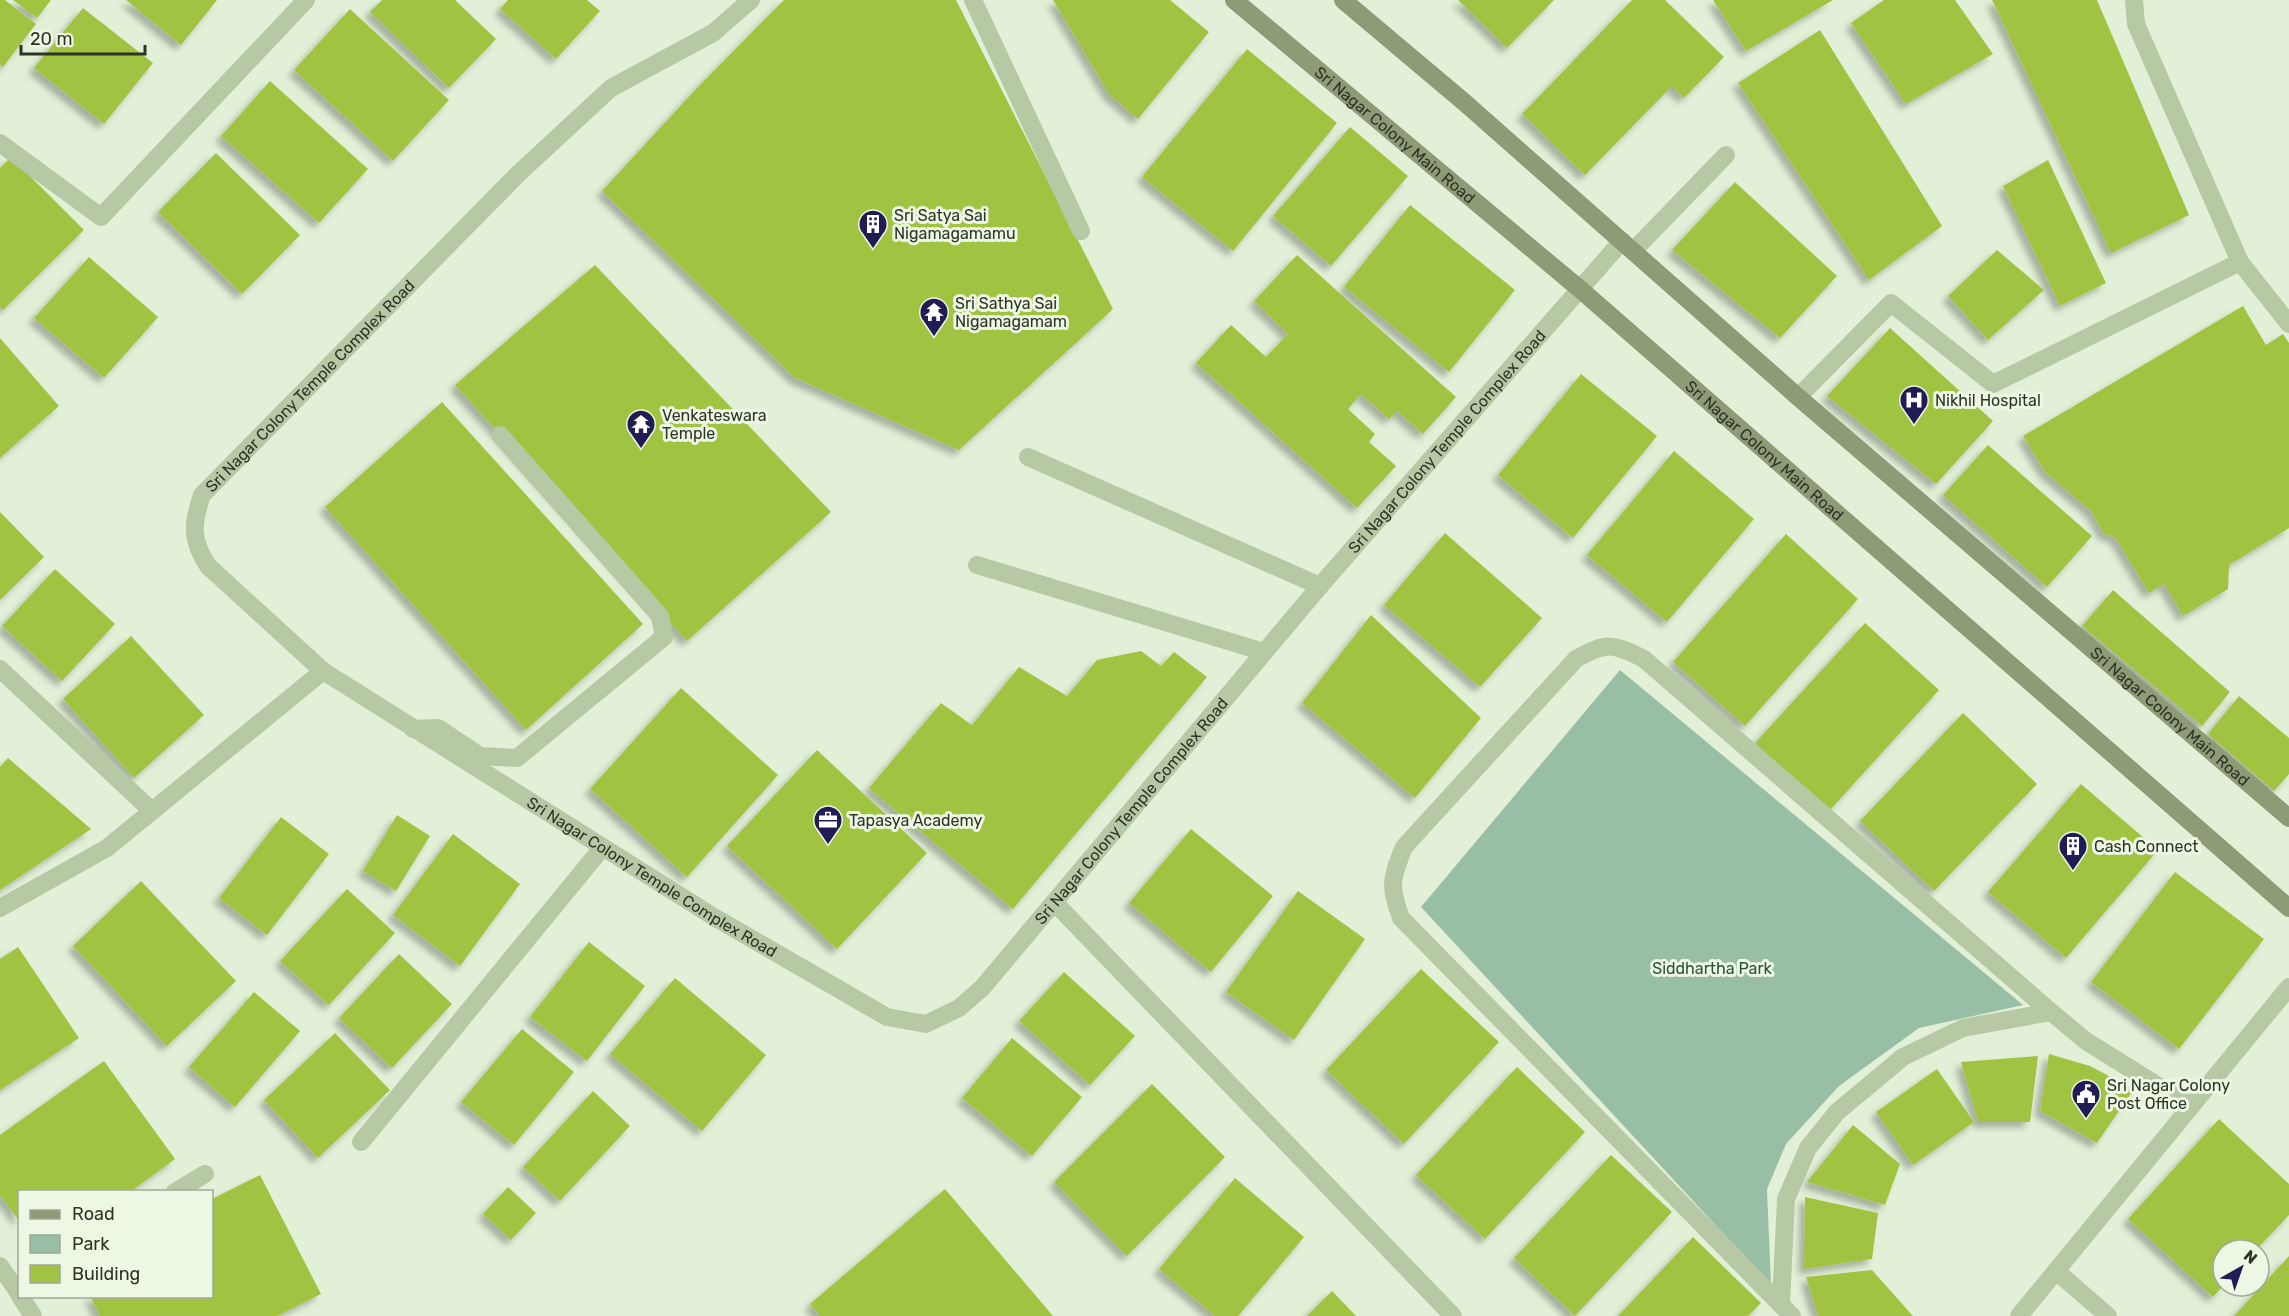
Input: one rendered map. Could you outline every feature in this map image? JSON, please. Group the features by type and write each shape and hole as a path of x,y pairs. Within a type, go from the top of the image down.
{"main road":[{"name":"Sri Nagar Colony Main Road","path":"1234,0 1581,290 2289,908"},
{"name":"Sri Nagar Colony Main Road","path":"1343,0 1464,102 1798,397 2289,818"}],"street":[{"path":"0,143 101,217 306,0"},
{"name":"Sri Nagar Colony Temple Complex Road","path":"751,0 713,33 611,88 518,174 202,495 194,517 196,547 208,566 323,671 714,917 887,1017 926,1024 959,1008 982,988 1320,586 1581,290 1726,155"},
{"path":"973,0 1081,231"},
{"path":"2134,0 2136,24 2240,262 2289,324"},
{"path":"1798,397 1891,303 1993,384 2240,262"},
{"path":"412,729 438,728 480,756 517,758 664,638 660,616 500,435"},
{"path":"1028,457 1320,586"},
{"path":"977,566 1264,652"},
{"path":"1786,1310 1401,918 1392,892 1396,868 1404,848 1576,658 1600,645 1624,649 1644,659 2086,1041 2190,1106"},
{"path":"0,669 152,811"},
{"path":"0,908 107,848 323,671"},
{"path":"361,1142 602,848"},
{"path":"1055,903 1453,1316"},
{"path":"2019,1316 2289,987"},
{"path":"1786,1310 1786,1198 1808,1148 1837,1112 1903,1057 1963,1028 2051,1012"},
{"path":"177,1190 205,1173"},
{"path":"0,1266 18,1290"},
{"path":"2056,1271 2108,1316"},
{"path":"23,1298 33,1316"}],"green space":[{"name":"Siddhartha Park","path":"1620,670 2023,1005 1919,1028 1839,1086 1786,1144 1767,1189 1771,1285 1421,907"}],"building":[{"path":"0,0 5,0 36,24 3,67 0,64"},
{"path":"13,0 51,0 37,18"},
{"path":"126,0 217,0 181,45"},
{"path":"382,0 455,0 496,39 449,88 370,12"},
{"path":"508,0 587,0 600,11 556,59 500,9"},
{"name":"Sri Satya Sai Nigamagamamu","path":"784,0 956,0 1113,309 959,450 795,378 602,191 696,89"},
{"path":"1053,0 1170,0 1209,32 1138,119 1109,94"},
{"path":"1458,0 1554,0 1507,48"},
{"path":"1632,0 1665,0 1724,57 1684,98 1672,86 1585,175 1522,114"},
{"path":"1713,0 1833,0 1746,51"},
{"path":"1884,0 1955,0 1993,54 1906,104 1851,23"},
{"path":"1992,0 2097,0 2189,215 2111,253"},
{"path":"83,8 153,63 104,124 34,68"},
{"path":"350,9 449,100 393,161 294,70"},
{"path":"1820,30 1942,226 1869,280 1738,83"},
{"path":"1247,49 1337,123 1233,251 1142,177"},
{"path":"270,81 368,169 319,223 221,136"},
{"path":"1350,127 1408,176 1331,266 1273,216"},
{"path":"216,153 300,235 242,294 158,212"},
{"path":"11,157 84,230 3,310 0,307 0,168"},
{"path":"2048,160 2106,283 2060,306 2003,186"},
{"path":"1735,182 1837,276 1780,338 1672,250"},
{"path":"1410,205 1515,290 1449,372 1344,287"},
{"path":"1997,250 2044,290 1988,340 1948,296"},
{"path":"1297,255 1456,397 1423,434 1397,411 1389,419 1361,394 1348,409 1375,434 1369,442 1396,466 1357,508 1196,363 1231,325 1266,357 1288,334 1254,301"},
{"path":"89,257 158,317 104,378 34,318"},
{"name":"Venkateswara Temple","path":"595,265 831,512 687,641 455,385"},
{"path":"2243,306 2266,345 2283,334 2289,343 2289,528 2229,565 2228,589 2183,616 2164,584 2149,593 2115,537 2104,534 2091,511 2045,472 2023,436"},
{"name":"Nikhil Hospital","path":"1890,328 1993,421 1936,484 1827,396"},
{"path":"0,338 59,406 0,458"},
{"path":"1581,374 1657,436 1573,538 1498,475"},
{"path":"442,402 643,624 526,730 325,507"},
{"path":"1988,445 2092,536 2047,587 1943,495"},
{"path":"1674,451 1754,519 1667,622 1587,555"},
{"path":"0,512 44,557 0,600"},
{"path":"1445,533 1542,618 1480,687 1384,605"},
{"path":"1786,534 1858,599 1745,726 1673,662"},
{"path":"55,569 115,624 62,681 2,626"},
{"path":"2113,590 2230,692 2202,726 2082,626"},
{"path":"1371,615 1481,718 1415,798 1302,703"},
{"path":"1865,623 1939,690 1829,811 1755,743"},
{"path":"131,636 204,715 134,778 63,699"},
{"path":"1141,651 1161,666 1174,652 1207,677 1013,909 869,788 941,703 972,725 1019,667 1067,696 1097,660"},
{"path":"681,688 778,775 687,877 590,789"},
{"path":"2239,696 2289,738 2289,774 2274,791 2208,734"},
{"path":"1963,713 2037,784 1934,891 1860,821"},
{"path":"817,750 927,853 837,949 727,846"},
{"path":"8,758 91,829 0,890 0,767"},
{"name":"Cash Connect","path":"2081,784 2158,850 2066,958 1988,892"},
{"path":"397,815 430,836 396,891 363,871"},
{"path":"281,817 329,854 267,935 219,898"},
{"path":"1191,829 1273,896 1211,972 1129,903"},
{"path":"453,834 520,884 460,966 393,915"},
{"path":"2175,872 2264,939 2179,1049 2091,982"},
{"path":"141,881 236,981 167,1046 73,946"},
{"path":"347,889 395,933 329,1005 280,961"},
{"path":"1298,891 1365,939 1294,1040 1226,992"},
{"path":"589,942 645,986 587,1061 530,1017"},
{"path":"18,947 79,1038 0,1090 0,959"},
{"path":"399,954 452,1004 392,1068 339,1018"},
{"path":"1421,969 1499,1042 1404,1144 1326,1070"},
{"path":"1064,972 1135,1036 1090,1085 1019,1021"},
{"path":"675,978 766,1055 702,1131 610,1054"},
{"path":"254,992 300,1031 235,1107 189,1067"},
{"path":"522,1029 574,1072 514,1145 461,1102"},
{"path":"335,1033 390,1090 318,1158 264,1100"},
{"path":"1012,1038 1082,1097 1032,1156 962,1098"},
{"path":"2049,1054 2090,1066 2134,1089 2097,1143 2040,1111"},
{"path":"2038,1056 2030,1122 1978,1122 1961,1062"},
{"path":"104,1061 175,1159 133,1190 18,1190 18,1219 0,1195 0,1135"},
{"path":"1517,1067 1585,1132 1485,1239 1416,1175"},
{"path":"1937,1069 1974,1122 1913,1165 1876,1112"},
{"path":"1152,1084 1225,1157 1127,1256 1054,1182"},
{"path":"593,1091 630,1126 560,1201 523,1167"},
{"path":"2219,1119 2289,1184 2289,1215 2267,1238 2211,1238 2211,1295 2128,1219"},
{"path":"1853,1125 1900,1164 1885,1205 1807,1182"},
{"path":"1611,1155 1672,1212 1575,1316 1514,1258"},
{"path":"260,1175 321,1294 277,1316 100,1316 91,1298 213,1298 213,1198"},
{"path":"1235,1178 1304,1237 1238,1316 1215,1316 1159,1269"},
{"path":"508,1187 536,1213 511,1240 483,1214"},
{"path":"945,1189 1053,1316 820,1316 810,1304"},
{"path":"1805,1197 1878,1213 1872,1259 1804,1269"},
{"path":"1693,1237 1761,1303 1748,1316 1618,1316"},
{"path":"2289,1256 2289,1316 2234,1316 2250,1298 2271,1298 2271,1276"},
{"path":"1872,1270 1913,1316 1818,1316 1806,1277"},
{"path":"1332,1291 1356,1316 1307,1316"}],"place":[{"name":"Sri Satya Sai Nigamagamamu","path":"873,250"},
{"name":"Sri Sathya Sai Nigamagamam","path":"934,338"},
{"name":"Nikhil Hospital","path":"1914,426"},
{"name":"Venkateswara Temple","path":"641,450"},
{"name":"Tapasya Academy","path":"828,846"},
{"name":"Cash Connect","path":"2073,872"},
{"name":"Sri Nagar Colony Post Office","path":"2086,1120"}]}
